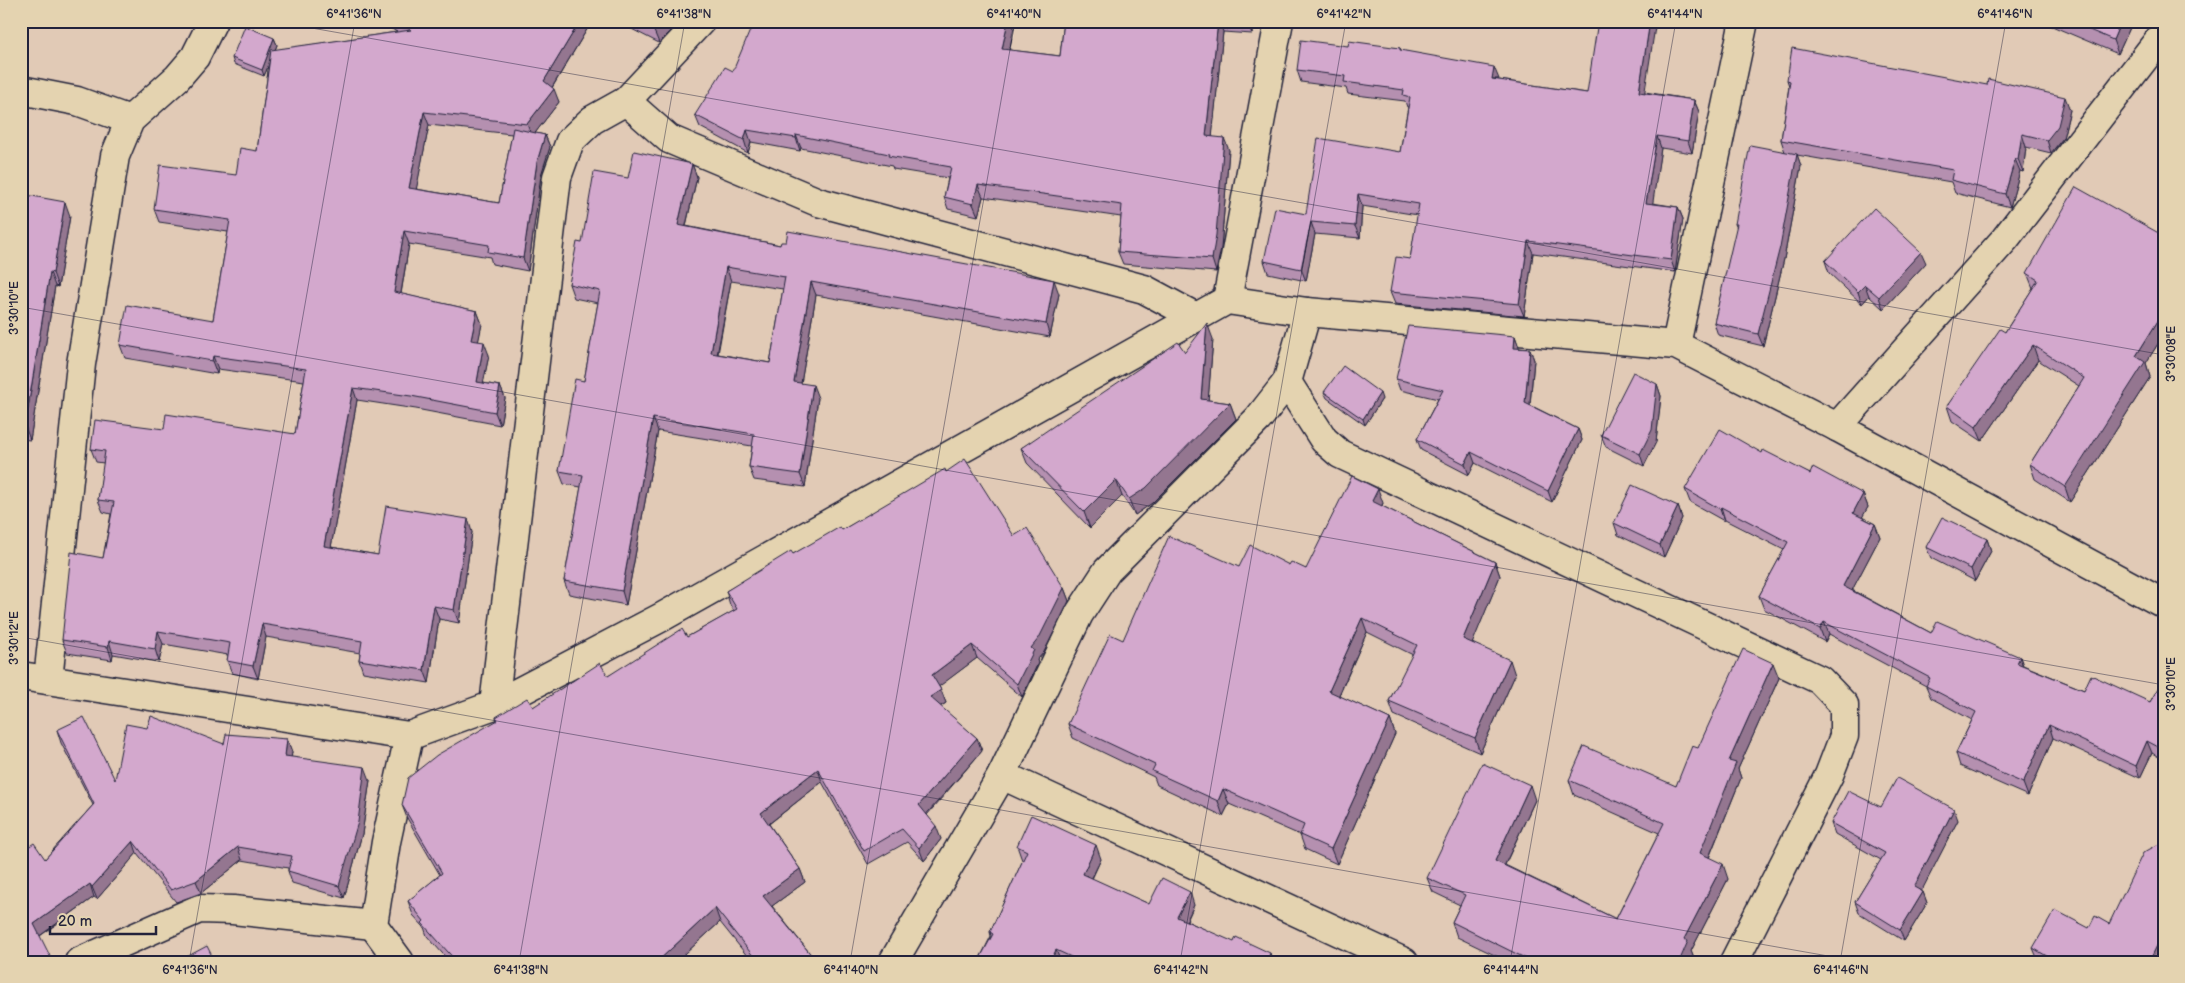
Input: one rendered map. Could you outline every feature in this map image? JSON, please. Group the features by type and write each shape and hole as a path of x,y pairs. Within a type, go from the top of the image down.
{"street":[{"path":"48,680 81,364 116,156 130,120 177,78 195,57 213,21"},
{"path":"494,705 557,176 570,141 592,120 626,101 701,21"},
{"path":"1227,300 1279,21"},
{"path":"1676,345 1744,21"},
{"path":"1837,427 2005,239 2164,33"},
{"path":"21,90 76,101 130,120"},
{"path":"626,101 669,139 818,202 1144,289 1196,317"},
{"path":"21,676 409,736 494,705 662,617 1227,300 1307,312 1676,345 1837,427 2164,604"},
{"path":"892,962 1002,775 1080,614 1107,570 1258,419 1287,382 1307,312"},
{"path":"1287,382 1324,440 1340,454 1820,680 1844,705 1844,736 1830,775 1734,962"},
{"path":"400,962 373,925 386,842 409,736"},
{"path":"1002,775 1404,962"},
{"path":"79,962 199,909 233,910 373,925"}],"building":[{"path":"396,21 580,21 544,81 554,89 527,124 424,112 409,188 499,203 513,128 545,135 537,162 523,258 488,252 489,245 404,231 394,292 477,311 471,340 484,342 477,382 500,386 495,412 411,396 353,388 324,546 378,555 386,506 468,519 454,610 434,606 424,670 359,660 362,641 262,624 253,666 227,661 230,643 158,631 155,649 109,641 108,647 62,640 71,552 103,558 114,502 98,500 105,451 91,449 95,420 164,429 166,414 295,434 306,369 213,356 212,361 120,345 127,305 213,320 230,220 154,209 160,165 236,175 240,148 257,151 271,50 411,30"},
{"path":"636,21 663,21 654,31"},
{"path":"754,21 1008,21 1002,49 1060,56 1064,21 1218,21 1206,136 1224,138 1216,235 1212,259 1118,252 1122,205 978,185 973,204 944,197 951,167 888,156 889,154 796,135 796,138 747,130 744,140 695,115 725,67 733,71"},
{"path":"1598,21 1650,21 1639,92 1694,100 1688,141 1657,136 1646,203 1678,207 1671,260 1528,241 1519,304 1390,292 1396,257 1410,259 1419,204 1358,194 1355,226 1311,222 1301,269 1264,261 1275,208 1306,214 1318,138 1400,152 1410,97 1403,95 1404,90 1344,82 1345,76 1297,70 1301,40 1348,46 1349,41 1400,48 1400,50 1494,67 1492,79 1587,93"},
{"path":"2068,21 2121,21 2113,40"},
{"path":"245,26 274,38 262,70 232,58"},
{"path":"1792,48 1987,85 1988,79 2065,97 2058,126 2047,140 2022,134 2018,159 2015,159 2005,194 1951,180 1953,170 1781,140 1790,81 1787,80"},
{"path":"1750,145 1797,154 1780,247 1758,334 1714,323 1737,224 1735,224"},
{"path":"634,151 692,164 678,225 780,245 781,242 786,242 788,231 1054,280 1046,324 811,282 794,382 813,385 800,474 749,467 754,434 653,418 622,591 564,581 583,475 559,471 575,379 584,381 600,291 569,284 577,242 582,243 594,172 628,178","holes":["726,267 785,277 770,363 711,353"]},
{"path":"2076,187 2164,236 2164,311 2136,356 2145,362 2065,487 2030,464 2084,378 2033,345 1976,427 1947,406 2000,329 2005,332 2038,280 2027,273"},
{"path":"21,194 65,202 53,273 50,272 25,426 21,425"},
{"path":"1874,208 1921,252 1879,297 1865,285 1858,292 1825,261"},
{"path":"1207,323 1201,399 1230,403 1146,488 1129,499 1116,480 1084,512 1021,448 1178,342 1185,352"},
{"path":"1408,326 1515,336 1514,348 1530,349 1525,403 1578,429 1548,491 1471,452 1465,464 1417,439 1443,390 1396,379"},
{"path":"1343,366 1380,393 1363,419 1324,392"},
{"path":"1633,372 1657,384 1652,430 1640,454 1601,435"},
{"path":"1720,429 1762,453 1763,450 1810,474 1813,467 1863,494 1853,513 1875,524 1843,586 1931,633 1937,621 2020,657 2017,663 2084,690 2091,675 2150,702 2164,678 2164,750 2147,741 2136,766 2049,725 2023,783 1956,753 1976,712 1926,686 1930,678 1824,622 1820,629 1759,596 1788,542 1721,507 1720,509 1685,489"},
{"path":"965,459 1014,536 1027,528 1064,588 1039,638 1031,648 1034,650 1017,684 972,645 932,675 941,690 930,697 977,738 919,805 936,826 919,848 902,829 864,851 818,769 761,813 800,869 763,896 817,962 758,962 715,908 657,962 457,962 422,923 424,921 408,901 442,873 402,805 408,778 437,755 498,720 496,717 527,698 533,707 600,663 608,676 682,629 687,637 737,609 726,591 791,551 793,554 840,527 842,530 945,469 946,472"},
{"path":"1352,476 1378,489 1372,501 1495,562 1463,639 1510,660 1475,738 1389,701 1417,645 1362,618 1329,691 1390,719 1331,849 1300,835 1304,825 1223,789 1218,801 1152,771 1155,765 1068,724 1110,634 1123,640 1169,536 1239,567 1250,545 1289,565 1291,562 1306,569"},
{"path":"1632,485 1678,506 1660,545 1614,523"},
{"path":"1942,517 1987,539 1971,569 1926,547"},
{"path":"1743,649 1773,663 1729,761 1736,763 1700,853 1723,864 1684,939 1688,941 1679,962 1533,962 1452,922 1465,895 1427,878 1482,763 1530,785 1495,861 1616,919 1664,823 1569,780 1584,746 1676,786 1692,746 1698,748"},
{"path":"151,716 224,744 226,734 287,739 285,756 365,767 358,822 339,886 288,871 292,856 238,847 196,881 171,890 133,841 92,887 90,884 34,924 53,962 21,962 21,852 34,843 45,859 94,804 57,730 84,717 115,780 126,724 147,728"},
{"path":"1897,778 1954,809 1914,887 1923,892 1900,930 1855,902 1885,853 1831,823 1848,791 1881,807"},
{"path":"1031,815 1096,845 1083,874 1149,904 1162,878 1190,892 1177,917 1234,942 1236,937 1270,953 1267,961 1269,962 1082,962 1056,950 1050,962 978,962 993,934 990,932 1027,851 1017,846"},
{"path":"2164,841 2164,931 2151,958 2154,959 2152,962 2057,962 2033,948 2055,910 2089,928 2095,916 2109,924 2143,853"},
{"path":"207,946 215,962 177,962"},
{"path":"1335,958 1344,962 1334,962"}]}
